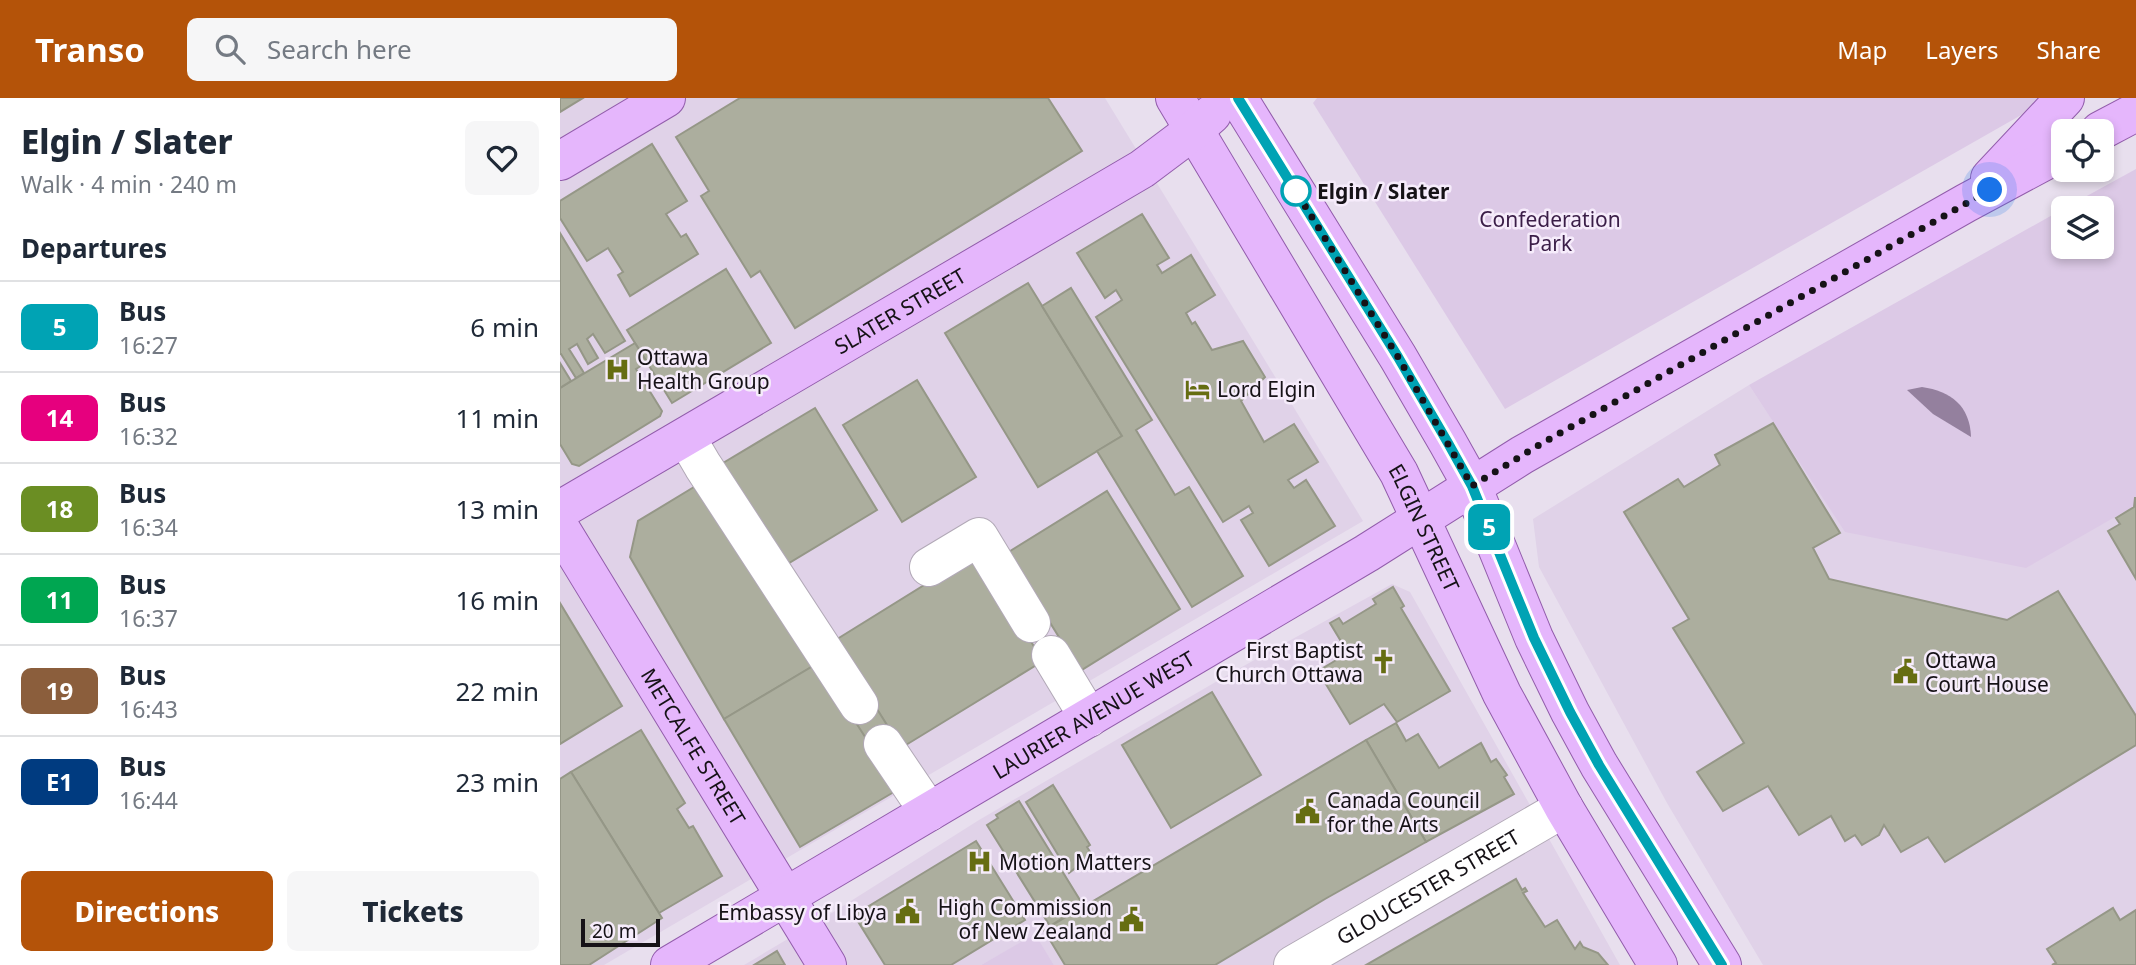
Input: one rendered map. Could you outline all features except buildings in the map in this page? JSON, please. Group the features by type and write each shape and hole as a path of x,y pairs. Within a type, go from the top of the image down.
{"main road":[{"path":"560,161 666,98"},
{"name":"SLATER STREET","path":"560,510 1142,169 1185,114 1229,98"},
{"path":"1238,98 1398,357 1472,486 1550,673 1599,765 1722,965"},
{"path":"1966,203 2065,98"},
{"path":"2114,124 2136,112"},
{"name":"ELGIN STREET","path":"1185,114 1399,473 1502,694 1564,808 1658,965"},
{"name":"LAURIER AVENUE WEST","path":"670,965 1422,519 1539,445 2051,157"},
{"name":"METCALFE STREET","path":"560,528 827,965"},
{"path":"1564,808 1634,822"}],"street":[{"path":"686,437 859,705"},
{"path":"929,567 979,537 1031,623"},
{"path":"1051,656 1089,718"},
{"path":"883,744 929,812"},
{"name":"GLOUCESTER STREET","path":"1293,965 1564,808"}],"shaded area":[{"path":"560,98 1105,98 1363,521 604,965 560,965"},
{"path":"1749,385 1846,532 2136,505 2136,965 1763,965 1667,803 1539,567 1533,519"},
{"path":"1922,387 1942,392 1957,402 1967,417 1971,437 1933,414 1907,390"},
{"path":"1392,584 1410,592 1620,965 1054,965 1035,935 981,965 744,965 979,820 1231,673"}],"green space":[{"name":"Confederation Park","path":"1317,98 2051,98 1505,409 1313,103"},
{"path":"2136,169 2136,505 2026,568 1845,532 1749,385 2051,216 2051,259 2114,259 2114,196 2087,196"},
{"path":"1035,934 1054,965 981,965"}],"bus line":[{"name":"5","path":"1238,98 1448,443 1472,486 1534,638 1570,712 1599,765 1722,965"}],"place":[{"name":"Elgin / Slater","path":"1296,191"},
{"name":"Ottawa Health Group","path":"617,369"},
{"name":"Lord Elgin","path":"1197,389"},
{"name":"First Baptist Church Ottawa","path":"1383,662"},
{"name":"Ottawa Court House","path":"1905,672"},
{"name":"Canada Council for the Arts","path":"1307,812"},
{"name":"Motion Matters","path":"979,862"},
{"name":"Embassy of Libya","path":"907,912"},
{"name":"High Commission of New Zealand","path":"1132,919"}],"route":[{"path":"1296,191 1294,188 1398,357 1472,486 1539,445 1990,190"}]}
